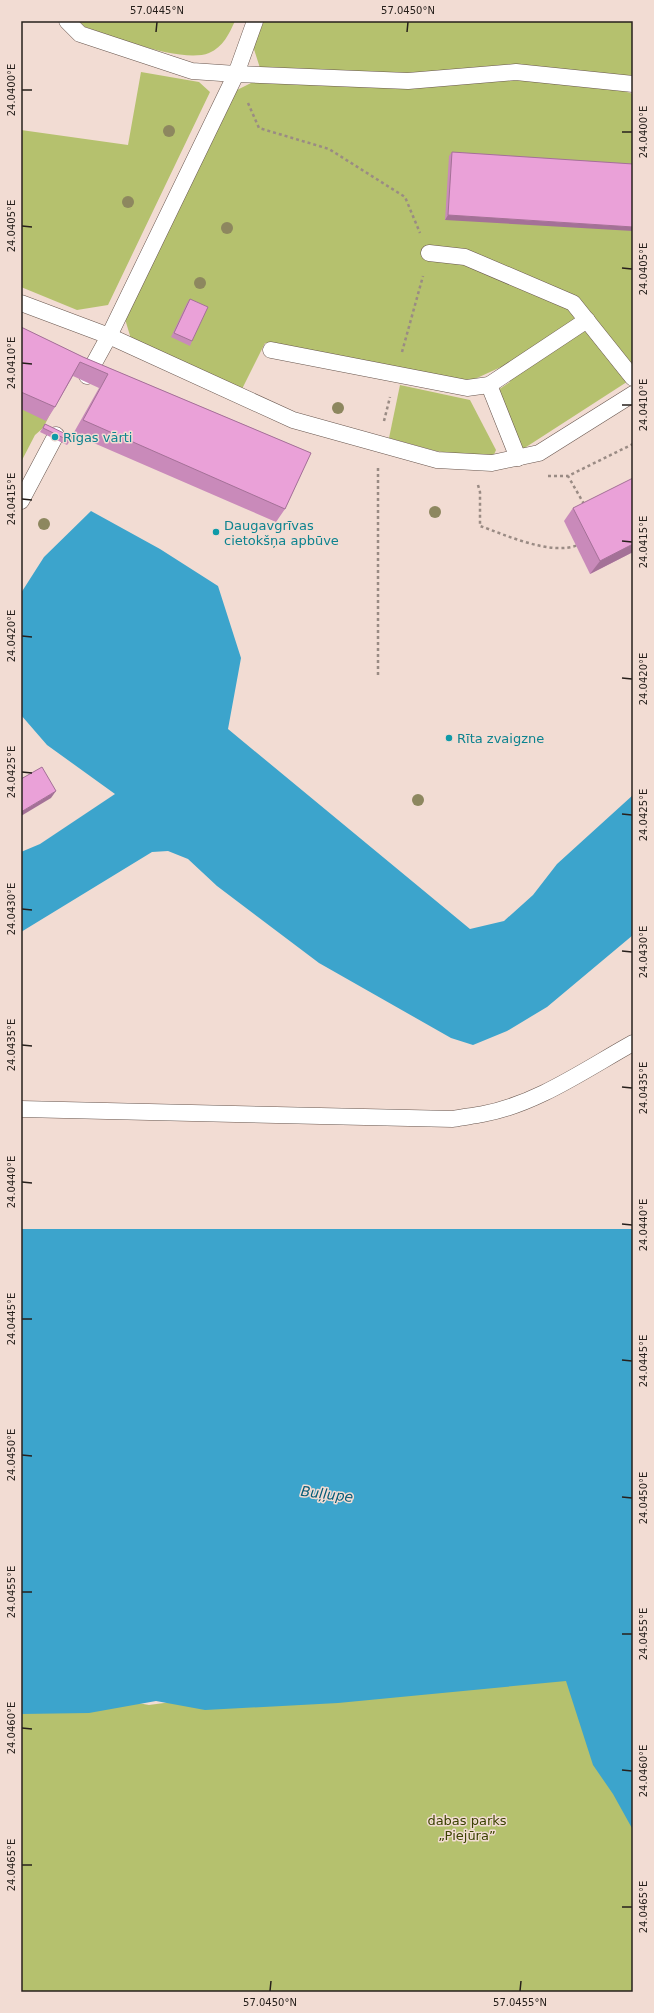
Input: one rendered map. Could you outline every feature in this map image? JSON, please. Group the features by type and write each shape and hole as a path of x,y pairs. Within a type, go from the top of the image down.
{"lane":[{"path":"67,21 80,34 192,71 408,81 516,72 633,84"},
{"path":"87,376 109,336 236,74 255,21"},
{"path":"428,253 465,257 573,303 633,378"},
{"path":"21,303 109,336 293,420 437,460 492,463 539,453 633,394"},
{"path":"271,350 467,388 489,385 587,320"},
{"path":"489,385 518,458"},
{"path":"21,501 56,435"},
{"path":"21,1109 453,1119 484,1114 515,1105 554,1087 633,1042"}],"path":[{"path":"236,74 259,128 329,149 405,197 428,253 400,360"},
{"path":"378,675 378,444 392,390"},
{"path":"587,509 568,476 633,444"},
{"path":"470,462 480,492 480,526 544,546 568,549 580,544"}],"green space":[{"path":"79,21 235,21 222,44 214,50 209,53 197,55 182,55 147,48 85,27"},
{"path":"263,21 633,21 633,76 516,67 406,73 260,68 253,46"},
{"path":"141,72 199,82 210,92 108,305 77,310 21,287 21,130 128,145"},
{"path":"517,79 624,91 633,94 633,378 523,449 495,392 510,382 501,367 466,383 265,343 242,389 131,339 125,319 237,90 255,81"},
{"path":"21,345 73,370 43,428 35,435 21,462"},
{"path":"400,385 470,400 496,450 492,459 436,451 389,438"},
{"name":"dabas parks „Piejūra”","path":"633,1637 633,1992 21,1992 21,1682 149,1705 530,1654"}],"water":[{"path":"91,511 160,549 218,586 241,658 228,729 470,929 504,921 533,895 557,864 633,795 633,935 547,1007 507,1031 473,1045 451,1038 319,963 217,886 188,859 168,851 152,852 21,932 21,852 40,844 115,794 47,745 21,715 21,593 44,557"},
{"name":"Buļļupe","path":"21,1229 633,1229 633,1830 613,1794 593,1765 566,1681 338,1703 205,1710 156,1701 89,1713 21,1714"}],"building":[{"path":"452,152 633,164 633,227 448,215"},
{"path":"190,299 208,307 192,341 174,333"},
{"path":"21,327 83,357 311,453 285,509 83,420 108,374 80,362 55,407 21,392"},
{"path":"45,424 72,437 70,441 43,428"},
{"path":"633,478 633,544 600,561 573,508"},
{"path":"42,767 56,791 21,812 21,779"}],"place":[{"name":"Rīgas vārti","path":"55,437"},
{"name":"Daugavgrīvas cietokšņa apbūve","path":"216,532"},
{"name":"Rīta zvaigzne","path":"449,738"}]}
